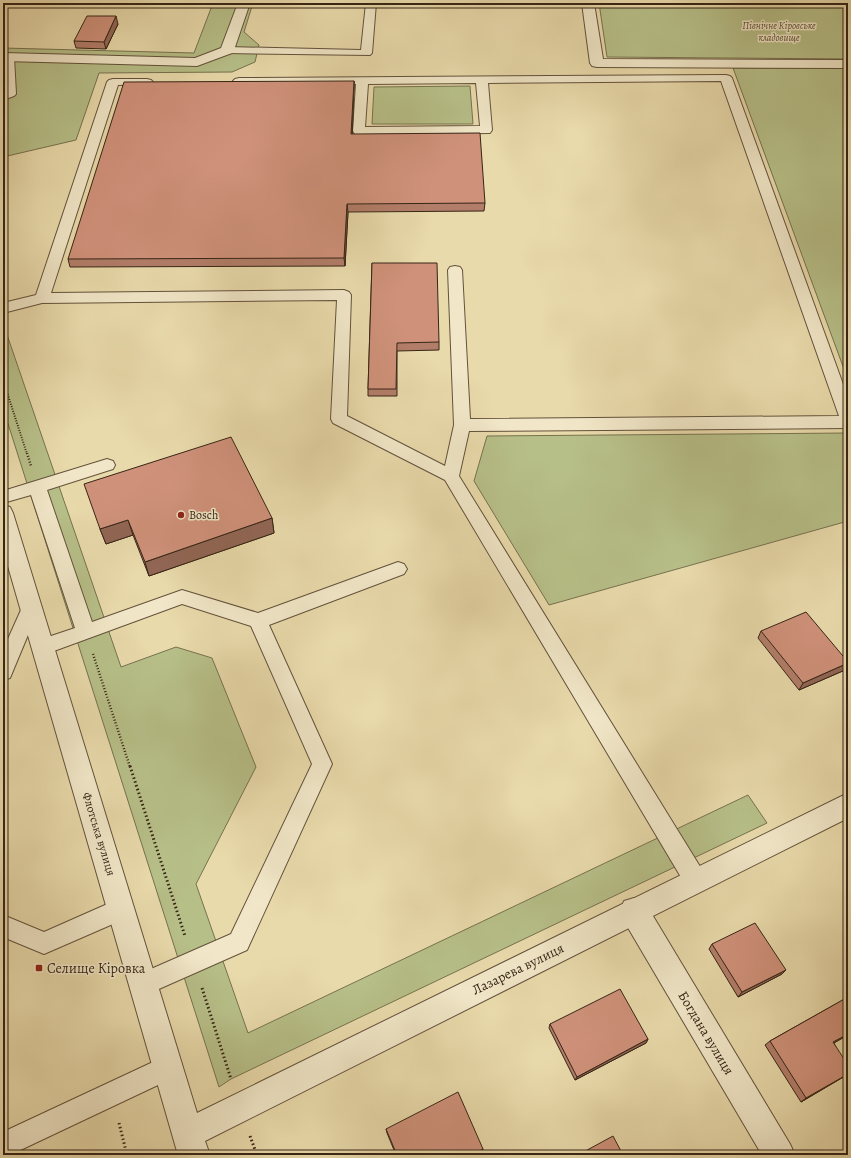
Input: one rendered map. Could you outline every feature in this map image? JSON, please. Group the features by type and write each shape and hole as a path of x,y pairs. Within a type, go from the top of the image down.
{"street":[{"path":"6,57 198,62 227,50 244,3"},
{"path":"588,3 597,63 848,64"},
{"name":"Флотська вулиця","path":"3,514 191,1144"},
{"name":"Лазарева вулиця","path":"191,1144 241,1107 848,805"},
{"name":"Богдана вулиця","path":"634,911 779,1155"}],"lane":[{"path":"227,50 366,54 371,3"},
{"path":"342,81 345,53"},
{"path":"3,96 10,94 6,57"},
{"path":"232,81 726,78 848,421 462,425"},
{"path":"362,81 359,131 486,130 482,80"},
{"path":"42,298 113,82 160,82"},
{"path":"450,476 462,425 455,270"},
{"path":"3,308 42,298 344,295 339,419 450,476 696,881"},
{"path":"3,497 107,465"},
{"path":"38,486 86,632"},
{"path":"43,647 182,597 258,621 398,569"},
{"path":"3,672 31,606"},
{"path":"143,984 239,942 322,764 258,621"},
{"path":"3,926 44,943 121,909"},
{"path":"3,1145 168,1067"}],"path":[{"path":"3,380 38,486"},
{"path":"86,632 241,1107"},
{"path":"111,1094 127,1155"}],"green space":[{"path":"213,3 253,3 244,32 259,45 255,62 232,72 99,73 76,140 3,157 3,48 194,53"},
{"name":"Північне Кіровське кладовище","path":"599,3 848,3 848,59 607,57"},
{"path":"733,68 848,68 848,380"},
{"path":"470,86 473,124 372,124 374,87"},
{"path":"3,323 121,667 176,647 212,658 256,767 196,884 248,1033 748,795 767,823 231,1079 219,1087 3,408"},
{"path":"848,433 848,521 549,605 474,481 487,436"}],"building":[{"path":"87,16 116,16 104,42 74,41"},
{"path":"354,81 351,134 480,133 485,203 347,204 344,258 68,259 124,82"},
{"path":"372,263 437,263 439,342 397,343 396,389 368,389"},
{"path":"231,437 272,518 145,562 128,520 100,529 84,484"},
{"path":"806,612 848,663 803,683 761,631"},
{"path":"755,923 786,970 742,992 712,944"},
{"path":"620,989 648,1039 577,1077 550,1024"},
{"path":"848,997 848,1034 833,1042 848,1065 848,1074 806,1098 770,1041"},
{"path":"458,1092 483,1149 471,1155 397,1155 386,1129"},
{"path":"613,1136 623,1155 578,1155"}],"place":[{"name":"Bosch","path":"181,515"},
{"name":"Селище Кіровка","path":"39,968"}]}
